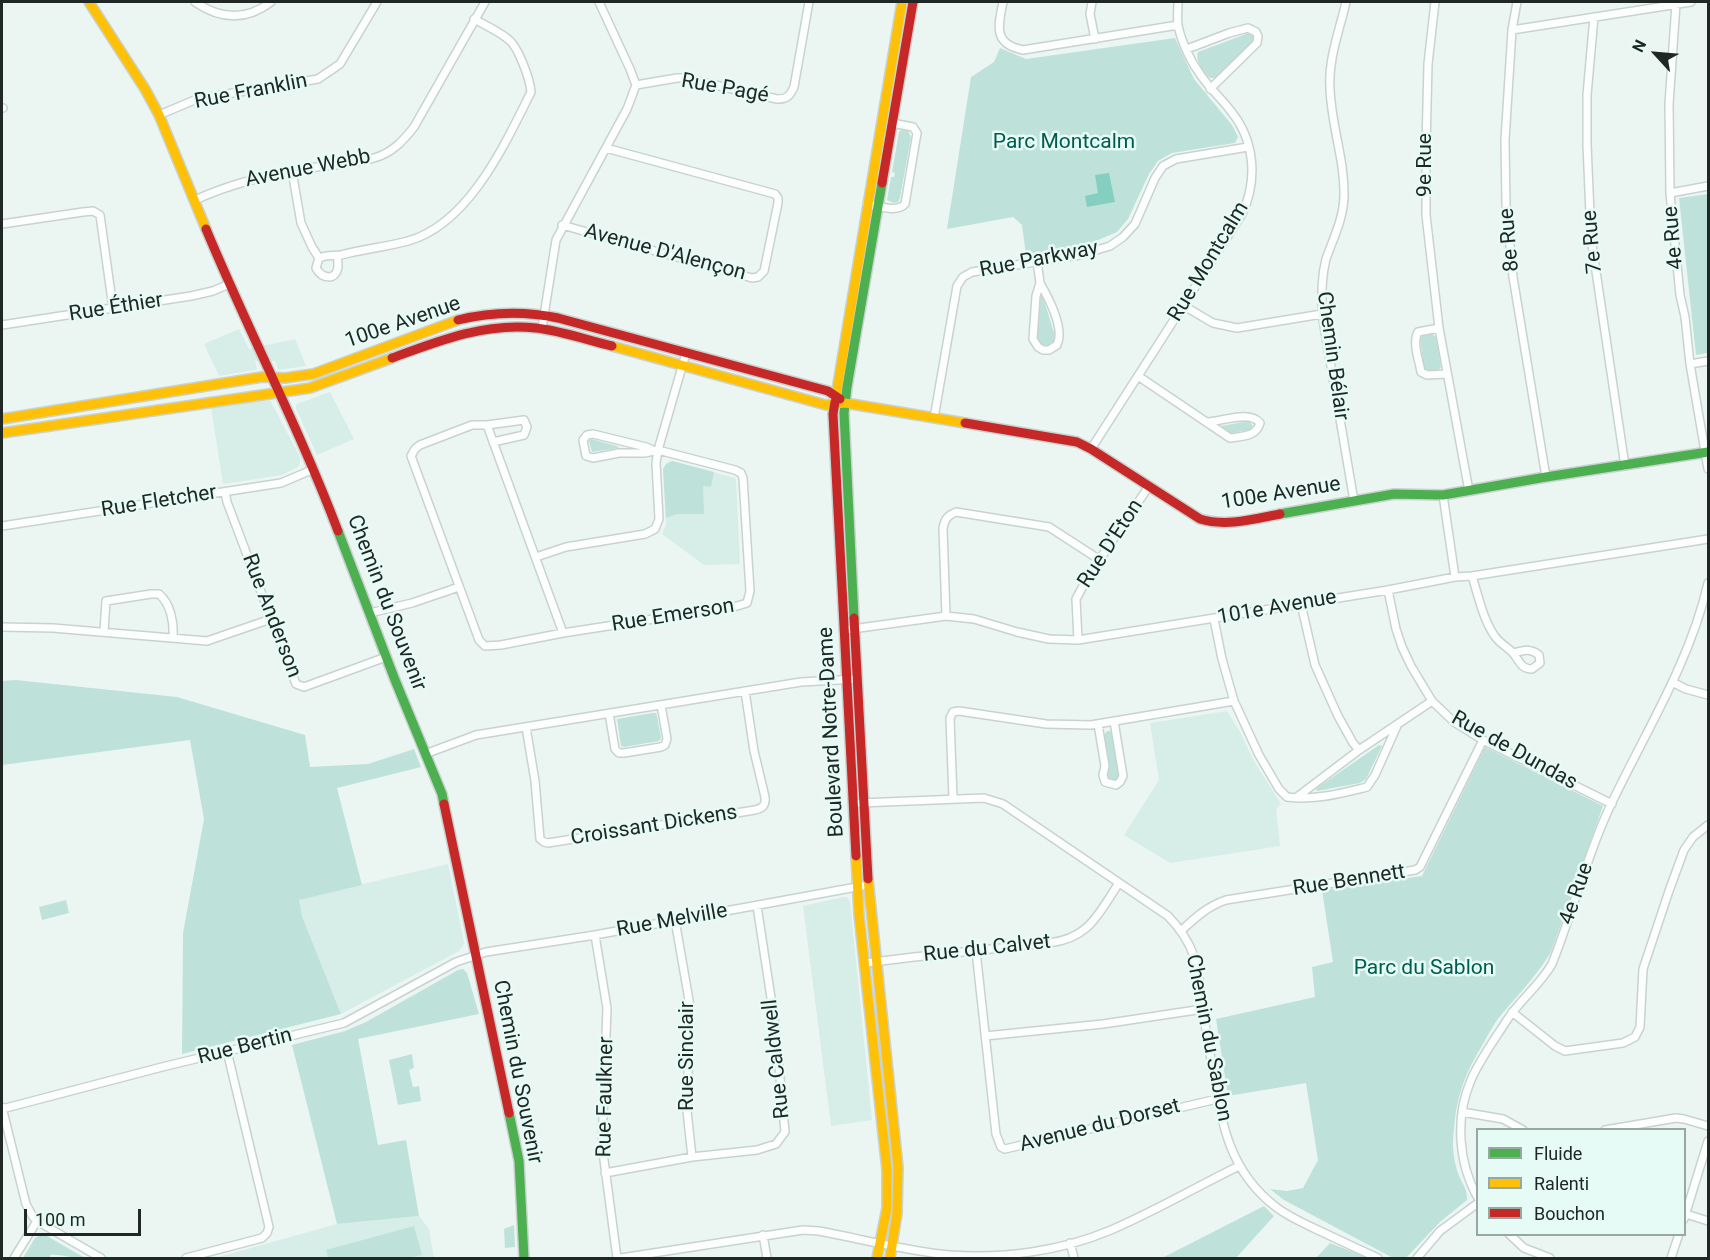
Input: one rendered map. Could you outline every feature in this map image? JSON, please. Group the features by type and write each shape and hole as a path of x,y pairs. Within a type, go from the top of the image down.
{"street":[{"name":"Chemin du Souvenir","path":"89,2 159,115 229,284 314,469 443,801 519,1161 524,1258"},
{"path":"195,2 218,13 240,16 257,11 271,2"},
{"name":"Rue Franklin","path":"159,115 196,99 318,79 340,64 377,2"},
{"name":"Avenue Webb","path":"195,200 242,182 292,171 374,158 388,152 402,142 414,127 485,2"},
{"path":"542,328 556,240 562,225 627,109 636,85 601,2"},
{"name":"Rue Pagé","path":"636,85 684,78 785,99 791,95 794,87 809,2"},
{"name":"Boulevard Notre-Dame","path":"850,630 834,419 835,400 902,2"},
{"name":"Boulevard Notre-Dame","path":"890,1258 898,1204 898,1167 876,962 863,886 854,804 845,403 912,2"},
{"path":"1003,2 998,27 1001,36 1007,44 1023,51 1178,25"},
{"path":"1092,2 1090,14 1095,39"},
{"name":"Rue Montcalm","path":"1091,449 1242,214 1251,190 1252,173 1248,147 1240,125 1197,71 1178,25 1178,2"},
{"name":"Chemin Bélair","path":"1346,2 1329,75 1330,96 1344,175 1344,200 1340,225 1326,261 1321,284 1322,315 1354,501"},
{"name":"9e Rue","path":"1436,2 1428,64 1426,215 1439,328 1469,491"},
{"name":"8e Rue","path":"1516,2 1505,140 1506,205 1513,276 1546,477"},
{"path":"1512,30 1691,2"},
{"name":"4e Rue","path":"1676,4 1669,104 1670,193 1680,295 1708,469"},
{"name":"7e Rue","path":"1594,17 1587,95 1591,238 1625,466"},
{"path":"319,258 329,254 337,256 352,251 399,243 424,235 458,211 469,199 495,158 531,92 525,68 510,40 474,19"},
{"path":"1187,49 1248,28 1256,32 1257,43 1210,89"},
{"path":"867,204 898,209 904,205 917,135 913,127 892,123"},
{"name":"Rue Parkway","path":"934,418 957,286 963,277 972,272 1096,251 1110,246 1123,237 1135,224 1155,178 1163,166 1176,159 1248,147"},
{"name":"Avenue D'Alençon","path":"562,225 752,278 758,277 764,271 778,203 775,194 606,148"},
{"path":"292,171 302,223 319,258 316,268 319,273 329,278 334,275 338,267 337,256"},
{"path":"1670,193 1708,186"},
{"path":"2,224 83,212 100,215 113,308"},
{"path":"1037,261 1040,283 1048,297 1060,335 1057,345 1049,350 1038,348 1033,339 1036,296 1040,283"},
{"name":"Rue Éthier","path":"2,325 197,295 229,284"},
{"path":"1184,306 1213,323 1237,328 1322,315"},
{"name":"100e Avenue","path":"2,418 226,382 313,374 463,319 519,313 544,315 828,391 835,400"},
{"name":"100e Avenue","path":"2,433 310,388 464,333 500,327 542,328 823,404 835,400 1077,442 1200,519 1210,522 1235,522 1395,494 1443,495 1707,452"},
{"path":"1439,328 1418,332 1415,336 1416,346 1421,372 1427,375 1447,374"},
{"path":"536,557 566,547 653,532 659,519 656,450 686,353"},
{"path":"1690,364 1708,362"},
{"path":"1138,376 1230,438 1253,434 1258,430 1260,423 1256,418 1249,416 1208,422"},
{"name":"Rue Emerson","path":"493,442 525,435 527,427 524,420 472,425 420,445 411,456 479,640 485,646 747,603 750,591 741,473 656,450"},
{"path":"487,425 563,633"},
{"path":"593,434 656,450 590,458 586,456 583,440 587,435 593,434"},
{"name":"Rue Fletcher","path":"2,526 285,482 314,469"},
{"name":"Rue D'Eton","path":"1078,640 1076,599 1149,486"},
{"name":"Rue Anderson","path":"225,492 296,684 300,687 318,682 387,657"},
{"path":"1443,495 1455,577"},
{"path":"946,616 942,528 945,519 956,512 1049,527 1100,560"},
{"name":"101e Avenue","path":"850,630 946,616 974,620 1049,639 1078,640 1455,577 1708,539"},
{"path":"1472,576 1493,634 1501,644 1514,653"},
{"name":"4e Rue","path":"1476,1194 1468,1177 1461,1145 1465,1095 1472,1078 1512,1012 1545,976 1552,964 1597,835 1674,683 1706,603 1708,583"},
{"path":"370,613 412,603 459,587"},
{"name":"Rue de Dundas","path":"1388,590 1402,648 1410,666 1432,701 1454,722 1483,740 1612,804"},
{"path":"104,632 106,601 159,594 164,598 174,625 172,638"},
{"path":"1301,604 1315,665 1338,716 1359,750"},
{"path":"2,627 53,628 207,640 272,619"},
{"path":"1214,619 1234,701 1259,755 1279,789 1287,797 1336,794 1367,787 1397,726"},
{"path":"425,754 472,736 801,682 852,679"},
{"name":"Boulevard Notre-Dame","path":"852,679 864,803 865,963 887,1170 887,1208 877,1258"},
{"path":"1674,683 1708,695"},
{"name":"Croissant Dickens","path":"526,727 536,788 540,839 548,843 586,838 763,807 765,797 754,751 745,691"},
{"path":"953,798 950,718 953,712 994,715 1046,724 1098,724 1234,701"},
{"path":"1295,798 1359,750 1432,701"},
{"path":"609,713 614,747 618,752 624,753 665,745 667,739 661,705"},
{"path":"1098,724 1105,766 1103,775 1105,782 1116,785 1123,776 1114,721"},
{"name":"Rue Bennett","path":"1182,930 1203,911 1226,900 1404,872 1420,867 1483,740"},
{"name":"Chemin du Sablon","path":"854,804 953,798 984,798 1003,804 1168,916 1182,930 1194,953 1217,1099 1228,1143 1239,1166 1260,1193 1281,1211 1377,1258"},
{"path":"1512,1012 1555,1047 1565,1051 1623,1043 1635,1037 1640,1027 1643,969 1666,901 1684,850 1693,837 1708,825"},
{"name":"Rue du Calvet","path":"865,963 1070,939 1093,922 1119,883"},
{"name":"Rue Melville","path":"476,955 863,886"},
{"name":"Rue Caldwell","path":"605,1173 692,1158 757,1150 776,1144 785,1132 775,1024 757,906"},
{"name":"Rue Sinclair","path":"675,920 690,1006 687,1111 692,1158"},
{"name":"Rue Faulkner","path":"594,935 607,1008 603,1145 605,1173 619,1258"},
{"name":"Avenue du Dorset","path":"976,951 996,1134 1001,1147 1005,1149 1217,1099"},
{"name":"Rue Bertin","path":"2,1108 349,1021 452,964 476,955"},
{"path":"986,1036 1103,1024 1203,1009"},
{"path":"186,1258 262,1238 269,1227 226,1051"},
{"path":"2,1108 26,1204 33,1217 101,1258"},
{"path":"1462,1112 1503,1119 1519,1128"},
{"path":"1617,1128 1676,1118 1708,1126"},
{"path":"1686,1214 1708,1141"},
{"path":"619,1258 789,1231 810,1230 943,1254 985,1257 1019,1253 1070,1243 1111,1230 1239,1166"},
{"path":"1417,1258 1440,1231 1476,1204"},
{"path":"1686,1217 1708,1221"},
{"path":"14,1258 37,1221"},
{"path":"763,1235 767,1258"},
{"path":"1511,1236 1529,1255 1550,1258"},
{"path":"1671,1258 1678,1236"},
{"path":"1070,1243 1074,1258"}],"shaded area":[{"path":"1109,173 1115,202 1087,207 1085,196 1098,193 1095,175"},
{"path":"239,329 249,349 295,339 306,366 278,370 275,361 255,361 257,369 255,370 219,376 204,344"},
{"path":"330,392 354,439 317,455 296,406"},
{"path":"270,400 300,457 298,467 282,475 223,484 211,407"},
{"path":"672,461 735,478 740,564 704,565 662,534 666,525 663,469"},
{"path":"1227,711 1281,804 1276,809 1280,846 1170,863 1124,835 1159,780 1150,723"},
{"path":"448,864 463,946 459,951 341,1014 302,916 299,899"},
{"path":"847,897 850,901 872,1120 831,1126 803,906"},
{"path":"419,1216 429,1229 434,1258 215,1258 337,1224"}],"green space":[{"path":"1246,34 1253,36 1253,42 1216,78 1210,78 1200,66 1198,52"},
{"name":"Parc Montcalm","path":"1175,38 1194,79 1232,125 1238,137 1235,143 1172,153 1158,161 1149,174 1128,219 1117,232 1082,247 1026,255 1022,225 1013,217 947,229 971,77 994,62 1000,48 1026,59"},
{"path":"901,130 908,131 911,137 900,198 894,203 887,200 891,177 894,177 895,173 892,172"},
{"path":"1708,194 1708,353 1696,355 1679,198"},
{"path":"1041,296 1055,336 1054,342 1048,346 1040,344 1036,337"},
{"path":"1432,334 1436,337 1441,367 1439,370 1428,372 1424,369 1420,338"},
{"path":"1249,421 1253,426 1250,430 1231,433 1221,426"},
{"path":"591,439 619,448 592,452 589,441"},
{"path":"672,461 714,472 711,487 703,486 704,514 677,514 666,518 663,469"},
{"path":"16,680 177,697 305,735 310,767 368,764 414,749 421,767 337,788 362,885 299,900 302,916 341,1014 182,1054 183,933 204,819 190,740 2,765 2,681"},
{"path":"656,713 657,716 661,738 659,741 621,746 617,719"},
{"path":"1107,731 1112,733 1119,775 1113,781 1107,775 1109,770 1104,735"},
{"path":"1379,745 1382,746 1366,779 1360,783 1316,790 1317,788"},
{"name":"Parc du Sablon","path":"1485,747 1603,806 1551,952 1532,979 1497,1020 1471,1065 1463,1085 1455,1117 1453,1145 1458,1174 1467,1200 1440,1222 1406,1258 1393,1258 1284,1200 1270,1189 1287,1191 1303,1188 1318,1160 1306,1083 1228,1096 1216,1019 1315,997 1312,967 1333,962 1322,890 1422,876"},
{"path":"66,900 69,913 42,920 39,907"},
{"path":"463,969 467,973 479,1014 358,1039 378,1145 406,1140 419,1216 337,1224 292,1045 345,1031 366,1022"},
{"path":"412,1054 414,1068 409,1070 413,1087 419,1086 421,1101 398,1105 389,1060"},
{"path":"1264,1206 1274,1216 1236,1258 1162,1258"},
{"path":"514,1225 515,1247 505,1248 504,1229"},
{"path":"414,1226 422,1255 408,1258 328,1258 326,1250"},
{"path":"40,1235 47,1236 85,1258 50,1255 50,1258 23,1258 35,1238"},
{"path":"1330,1243 1368,1258 1316,1258"}],"traffic: fast":[{"path":"854,618 844,413 882,183"},
{"path":"1280,514 1394,494 1443,495 1708,452"},
{"path":"338,531 444,804"},
{"path":"509,1113 519,1161 524,1258"}],"traffic: slow":[{"path":"89,2 159,115 206,229"},
{"path":"835,402 902,2"},
{"path":"2,419 262,377 285,378 313,374 458,320"},
{"path":"612,346 826,405 845,403 965,423"},
{"path":"2,433 310,388 392,358"},
{"path":"856,856 859,915 887,1170 887,1208 877,1258"},
{"path":"868,879 898,1167 897,1213 890,1258"}],"traffic: jam":[{"path":"882,183 913,2"},
{"path":"206,229 307,455 338,531"},
{"path":"458,320 508,313 558,318 828,391 840,399"},
{"path":"392,358 462,334 517,327 546,329 612,346"},
{"path":"835,402 833,414 856,856"},
{"path":"965,423 1077,442 1200,519 1230,522 1280,514"},
{"path":"854,618 868,879"},
{"path":"444,804 509,1113"}]}
